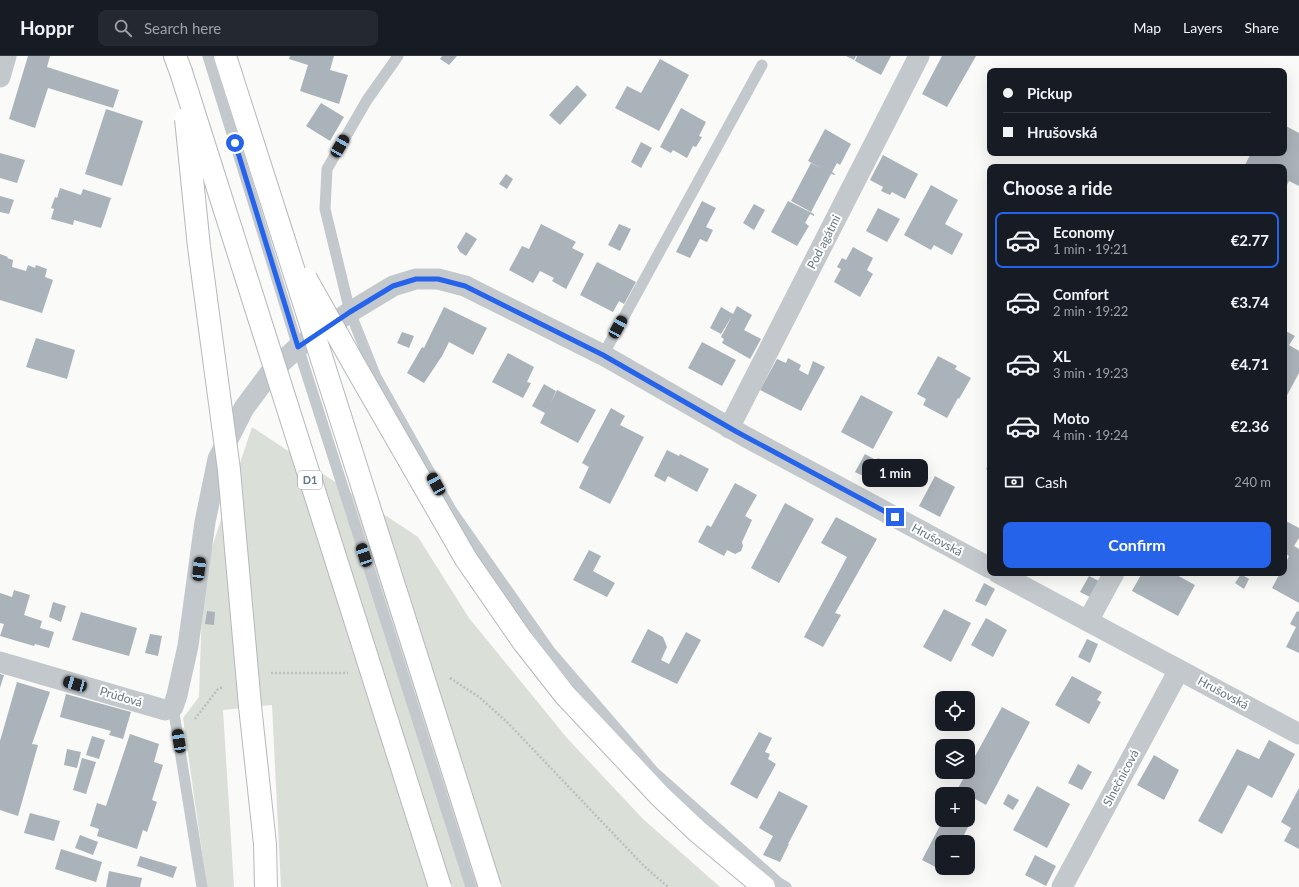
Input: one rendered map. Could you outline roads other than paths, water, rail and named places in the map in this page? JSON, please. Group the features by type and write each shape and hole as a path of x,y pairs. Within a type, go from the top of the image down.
{"highway":[{"path":"225,56 490,887"},
{"path":"178,64 229,470 250,706 265,844 266,887"},
{"name":"D1","path":"178,64 440,887"},
{"path":"283,237 466,559 522,640 565,695 660,796 697,831 764,887"}],"street":[{"path":"0,77 6,56"},
{"name":"Pod agátmi","path":"729,428 918,56"},
{"name":"Hrušovská","path":"173,707 188,646 205,522 218,458 244,408 270,373 298,347 350,312 393,286 416,279 438,279 465,286 603,355 729,428 987,566"},
{"name":"Hrušovská","path":"1004,576 1299,734"},
{"path":"1088,621 1112,576"},
{"name":"Prúdová","path":"0,662 164,710 173,707"},
{"name":"Slnečnicová","path":"1062,887 1180,670"}],"lane":[{"path":"208,56 298,347 471,887"},
{"path":"398,56 367,100 327,169 325,209 350,312 376,377 451,510 549,650 654,772 779,883 786,887"},
{"path":"603,355 762,65"},
{"path":"173,707 202,887"}]}
